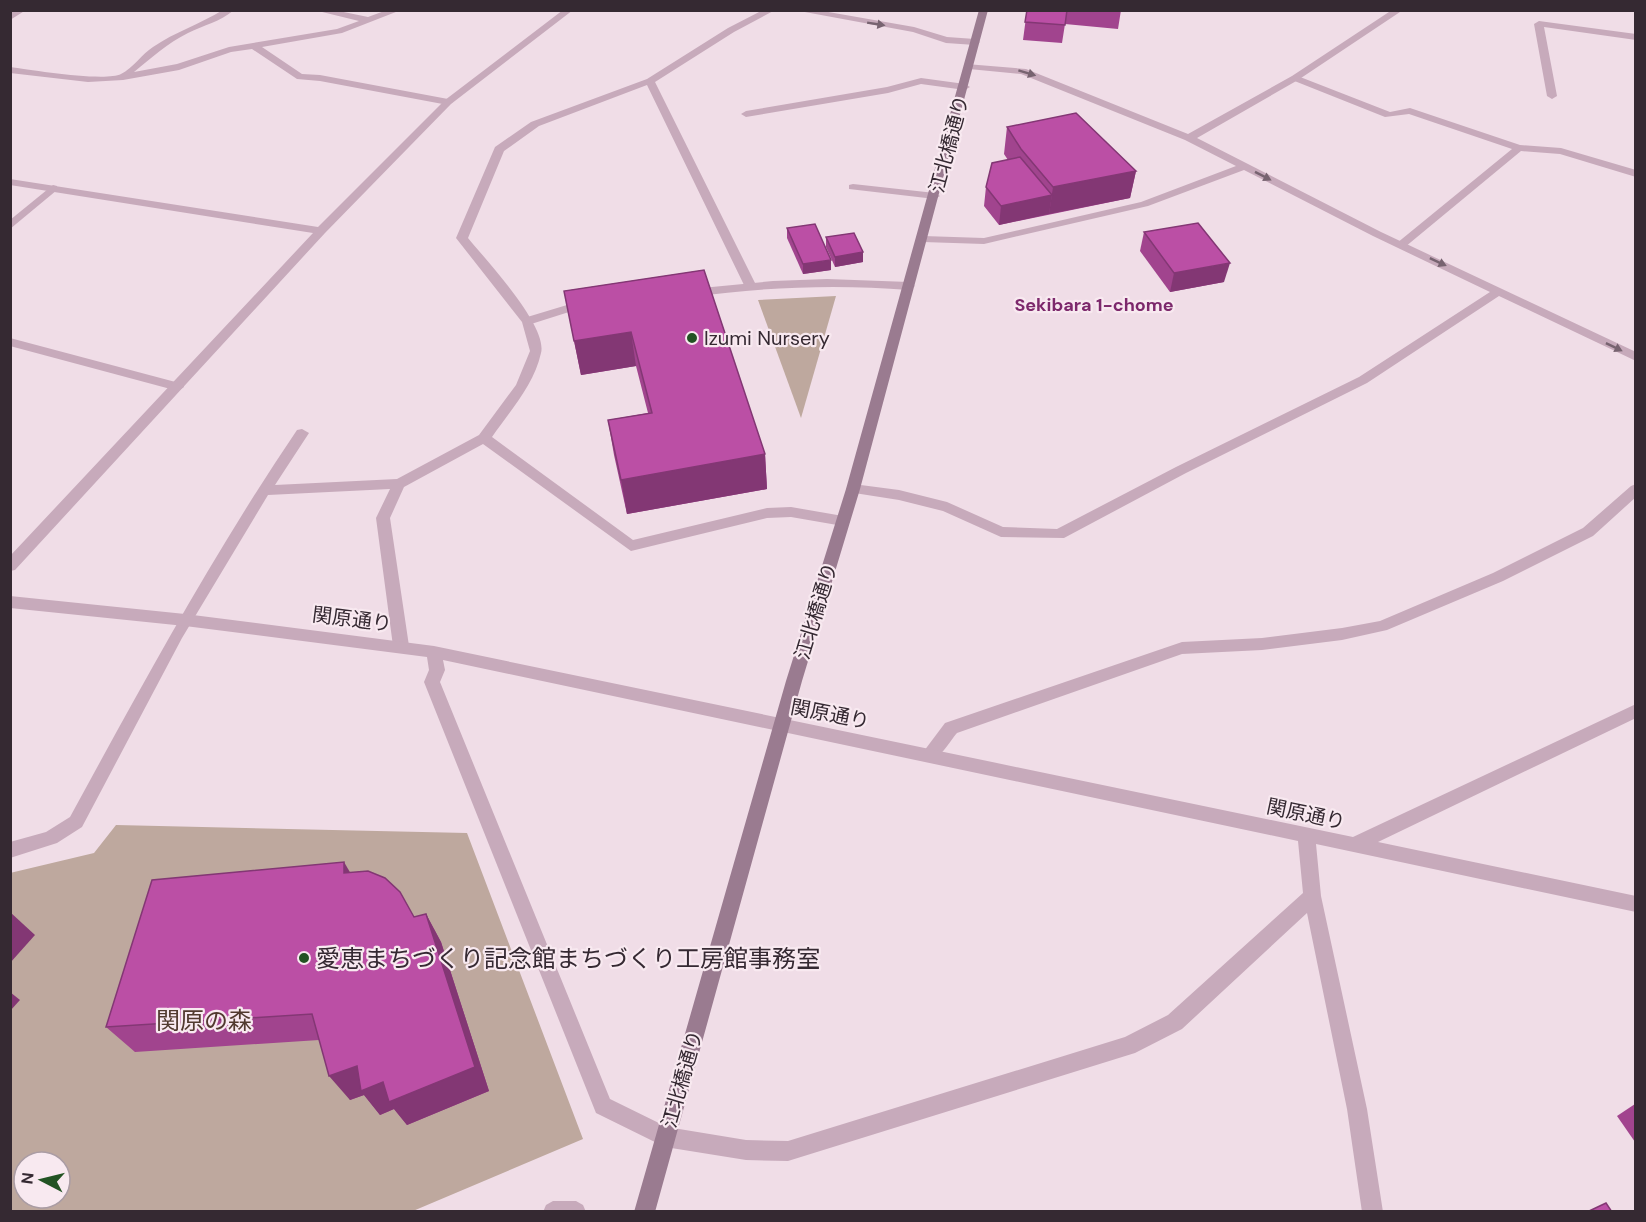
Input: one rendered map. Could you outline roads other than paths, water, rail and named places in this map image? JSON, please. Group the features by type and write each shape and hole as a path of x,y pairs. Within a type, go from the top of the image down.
{"main road":[{"name":"江北橋通り","path":"644,1212 782,726 853,489 965,87 984,10"}],"street":[{"path":"10,17 22,10"},
{"path":"123,77 154,50 185,31 208,23 230,10"},
{"path":"318,10 370,20"},
{"path":"10,70 88,79 123,77 178,67 252,45 339,31 397,10"},
{"path":"10,566 321,231 448,102 569,10"},
{"path":"264,490 399,484 484,438 522,386 536,351 528,321 462,238 499,149 535,124 650,81 731,30 771,10"},
{"path":"798,10 914,30 946,40 975,42"},
{"path":"1189,138 1295,78 1399,10"},
{"path":"1552,96 1539,24 1635,37"},
{"path":"252,45 300,77 320,78 448,102"},
{"path":"969,66 1023,70 1189,138 1401,245 1635,357"},
{"path":"1295,78 1389,115 1410,111 1519,148 1561,151 1635,174"},
{"path":"650,81 750,285"},
{"path":"746,114 888,90 921,81 965,87"},
{"path":"1401,245 1519,148"},
{"path":"923,238 961,242 984,241 1144,204 1244,167"},
{"path":"10,182 321,231"},
{"path":"853,187 935,196"},
{"path":"10,226 53,188"},
{"path":"681,294 750,285 868,282 909,286"},
{"path":"853,489 898,495 947,507 1001,532 1059,534 1181,470 1363,380 1499,291"},
{"path":"528,321 567,309 601,304"},
{"path":"10,342 178,387"},
{"path":"10,850 51,838 76,822 185,620 264,490 302,433"},
{"path":"484,438 631,546 767,513 791,512 843,521"},
{"path":"399,484 383,518 401,646"},
{"path":"929,755 951,728 1182,648 1262,644 1342,634 1382,626 1498,577 1588,532 1635,489"},
{"name":"関原通り","path":"10,602 185,620 434,652 1635,904"},
{"path":"434,652 437,670 432,682 603,1106 665,1137 746,1150 788,1151 1128,1046 1175,1022 1312,896"},
{"path":"1354,845 1635,710"},
{"path":"1306,836 1312,896 1357,1109 1373,1212"},
{"path":"553,1212 576,1212"}],"place":[{"name":"Izumi Nursery","path":"692,338"},
{"name":"愛恵まちづくり記念館まちづくり工房館事務室","path":"304,958"}],"district":[{"name":"Sekibara 1-chome","path":"1094,305"}],"park label":[{"name":"関原の森","path":"204,1020"}]}
